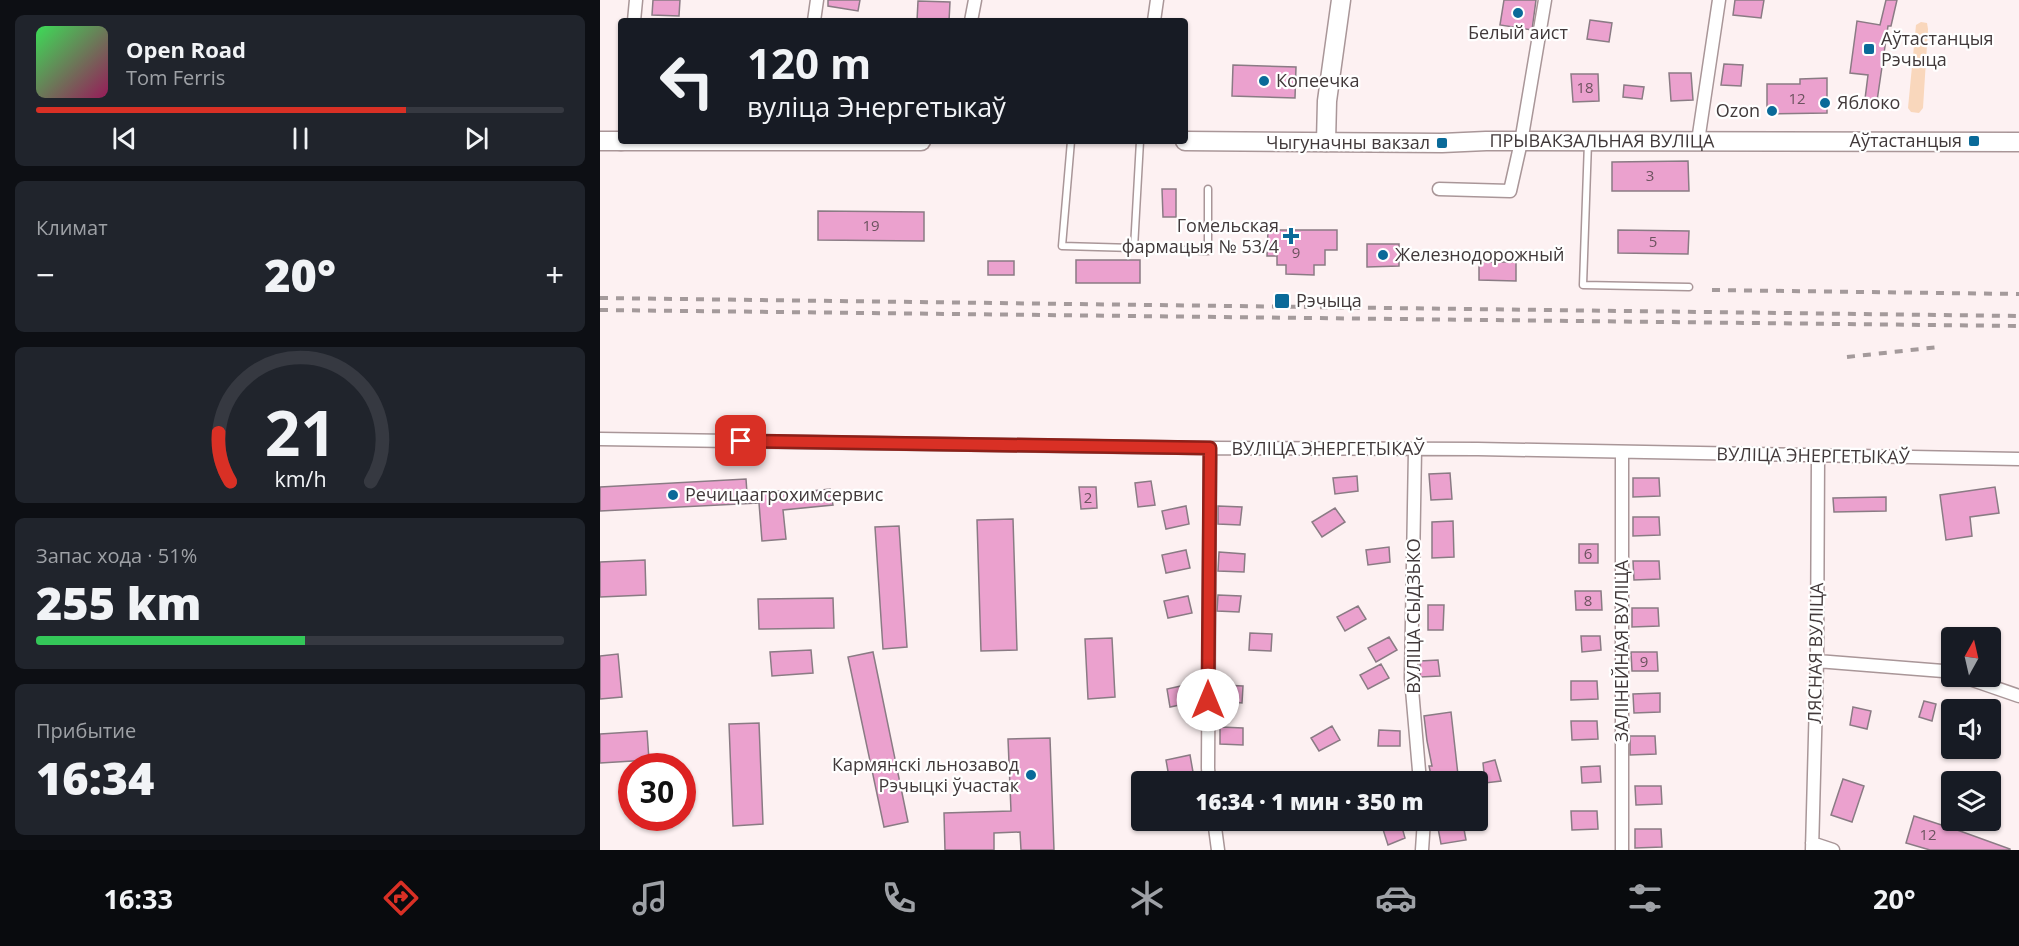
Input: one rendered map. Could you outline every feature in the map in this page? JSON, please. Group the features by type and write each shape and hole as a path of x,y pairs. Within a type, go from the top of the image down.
{"main road":[{"path":"1326,142 1328,101 1341,0"},
{"path":"600,141 618,141"},
{"name":"ПРЫВАКЗАЛЬНАЯ ВУЛІЦА","path":"1188,141 2019,142"}],"street":[{"path":"634,18 636,0"},
{"path":"814,18 817,0"},
{"path":"972,18 975,0"},
{"path":"1154,18 1157,0"},
{"path":"1439,189 1510,191 1521,141 1545,0"},
{"path":"1698,141 1719,0"},
{"name":"ВУЛІЦА ЭНЕРГЕТЫКАЎ","path":"600,439 1210,448 1478,449 2019,459"},
{"path":"1208,771 1210,448"},
{"name":"ВУЛІЦА СЫДЗЬКО","path":"1415,450 1411,678 1419,771"},
{"name":"ЗАЛІНЕЙНАЯ ВУЛІЦА","path":"1622,453 1622,850"},
{"name":"ЛЯСНАЯ ВУЛІЦА","path":"1812,847 1817,661 1818,456"},
{"path":"1817,661 1941,670"},
{"path":"1993,687 2019,696"},
{"path":"1215,831 1218,850"},
{"path":"1422,850 1423,831"},
{"path":"1812,847 1833,850"}],"lane":[{"path":"1588,141 1583,285 1689,287"},
{"path":"1071,144 1062,246 1208,251 1208,189"},
{"path":"1134,249 1140,144"}],"shaded area":[{"path":"1921,22 1927,23 1928,29 1923,108 1919,113 1911,112 1908,108 1916,25"}],"building":[{"path":"653,0 680,0 679,16 652,15"},
{"path":"828,0 860,0 858,11 828,6"},
{"name":"Белый аист","path":"1504,0 1536,0 1532,30 1500,25"},
{"path":"1735,0 1764,0 1761,18 1733,15"},
{"name":"Аўтастанцыя Рэчыца","path":"1886,0 1897,0 1891,26 1888,26 1877,101 1865,99 1868,75 1850,73 1857,21 1880,25"},
{"path":"918,1 950,2 949,18 917,18"},
{"path":"1590,20 1612,23 1609,42 1587,39"},
{"path":"1724,64 1743,65 1741,86 1721,85"},
{"name":"Копеечка","path":"1233,65 1296,67 1295,98 1232,96"},
{"path":"1669,73 1691,73 1693,100 1671,101"},
{"path":"1571,74 1598,74 1599,101 1573,102"},
{"path":"1827,78 1827,113 1767,114 1767,84 1800,84 1800,79"},
{"path":"1624,85 1644,87 1642,99 1623,97"},
{"path":"1688,161 1689,191 1612,191 1612,162"},
{"path":"1162,189 1176,189 1176,217 1163,217"},
{"path":"818,211 924,212 924,241 818,240"},
{"name":"Рэчыца","path":"1268,230 1337,230 1337,250 1325,250 1325,265 1314,265 1314,275 1286,274 1286,265 1277,265 1277,256 1267,256"},
{"path":"1618,230 1689,231 1688,254 1618,253"},
{"name":"Железнодорожный","path":"1367,244 1399,244 1399,266 1367,267"},
{"path":"1076,260 1140,260 1140,283 1076,283"},
{"path":"988,261 1014,261 1014,275 988,275"},
{"path":"1479,262 1516,262 1516,281 1479,280"},
{"path":"1450,473 1452,499 1431,500 1429,474"},
{"path":"1357,476 1358,491 1335,494 1333,478"},
{"path":"1633,478 1659,478 1660,496 1633,497"},
{"name":"Речицаагрохимсервис","path":"746,479 747,493 781,491 781,494 830,489 833,505 783,510 786,539 762,541 759,503 600,511 600,487"},
{"path":"1151,481 1155,505 1138,507 1135,483"},
{"path":"1079,487 1096,487 1097,508 1081,509"},
{"path":"1995,487 1999,513 1970,517 1972,536 1946,540 1940,495"},
{"path":"1886,497 1886,511 1834,512 1833,498"},
{"path":"1186,506 1189,524 1166,529 1162,511"},
{"path":"1218,506 1242,507 1240,525 1218,524"},
{"path":"1335,508 1345,522 1322,537 1312,522"},
{"path":"1633,517 1659,517 1660,535 1633,536"},
{"path":"1013,519 1017,650 981,651 977,520"},
{"path":"1453,521 1454,557 1432,558 1432,522"},
{"path":"899,526 907,647 883,649 875,527"},
{"path":"1579,544 1598,544 1598,563 1579,563"},
{"path":"1389,547 1390,562 1368,565 1366,550"},
{"path":"1186,550 1190,568 1166,573 1162,555"},
{"path":"1219,552 1245,554 1244,572 1218,571"},
{"path":"645,560 646,595 600,597 600,562"},
{"path":"1633,561 1659,561 1660,579 1634,580"},
{"path":"1575,591 1601,591 1602,610 1576,610"},
{"path":"1218,595 1241,596 1239,612 1217,611"},
{"path":"1188,596 1192,613 1168,618 1164,601"},
{"path":"833,598 834,628 759,629 758,599"},
{"path":"1428,605 1444,605 1443,630 1428,630"},
{"path":"1358,606 1366,619 1345,631 1337,617"},
{"path":"1632,608 1658,608 1659,626 1632,627"},
{"path":"1250,633 1272,634 1271,651 1249,650"},
{"path":"1581,636 1600,636 1601,650 1582,652"},
{"path":"1389,637 1397,650 1376,662 1368,648"},
{"path":"1112,638 1115,697 1088,699 1085,639"},
{"path":"811,650 813,673 772,676 770,652"},
{"path":"873,652 908,822 884,827 848,657"},
{"path":"1631,652 1657,652 1658,671 1632,671"},
{"path":"618,654 622,697 600,699 600,656"},
{"path":"1438,660 1440,676 1420,677 1420,661"},
{"path":"1381,664 1389,678 1368,689 1360,675"},
{"path":"1571,681 1597,681 1598,699 1571,700"},
{"path":"1190,684 1194,702 1170,707 1167,689"},
{"path":"1222,685 1243,686 1242,703 1222,701"},
{"path":"1660,693 1660,712 1634,713 1633,694"},
{"path":"1924,701 1936,704 1932,721 1919,717"},
{"path":"1853,707 1871,711 1867,729 1850,725"},
{"path":"1451,712 1458,771 1430,771 1429,766 1432,766 1424,716"},
{"path":"1571,721 1597,721 1598,739 1572,740"},
{"path":"759,723 763,824 733,826 729,724"},
{"path":"1332,726 1340,740 1319,751 1311,738"},
{"path":"1220,727 1243,728 1243,745 1220,744"},
{"path":"1379,730 1400,731 1400,746 1378,746"},
{"path":"647,731 649,753 618,753 618,762 600,763 600,734"},
{"path":"1630,736 1655,736 1656,754 1630,755"},
{"name":"Кармянскі льнозавод Рэчыцкі ўчастак","path":"1050,738 1054,850 1021,850 1020,832 994,833 994,850 945,850 944,813 1011,811 1008,739"},
{"path":"1190,755 1193,771 1168,771 1166,760"},
{"path":"1495,760 1501,781 1488,783 1488,771 1484,771 1483,763"},
{"path":"1600,766 1601,782 1582,783 1581,767"},
{"path":"1843,779 1864,786 1852,822 1831,815"},
{"path":"1635,786 1661,786 1662,804 1636,805"},
{"path":"1571,811 1597,811 1598,829 1572,830"},
{"path":"1914,816 1941,825 1941,831 1960,831 2010,850 1930,850 1906,843"},
{"path":"1635,829 1661,829 1662,847 1635,848"},
{"path":"1384,831 1403,831 1405,838 1388,845"},
{"path":"1439,831 1464,831 1466,840 1441,844"}],"railway":[{"path":"1712,290 2019,294"},
{"path":"600,298 2019,316"},
{"path":"600,310 2019,326"},
{"path":"1847,357 1939,347"}],"place":[{"name":"Белый аист","path":"1518,13"},
{"name":"Аўтастанцыя Рэчыца","path":"1869,49"},
{"name":"Копеечка","path":"1264,81"},
{"name":"Яблоко","path":"1825,103"},
{"name":"Ozon","path":"1772,111"},
{"name":"Аўтастанцыя","path":"1974,141"},
{"name":"Чыгуначны вакзал","path":"1442,143"},
{"name":"Гомельская фармацыя № 53/4","path":"1291,236"},
{"name":"Железнодорожный","path":"1383,255"},
{"name":"Рэчыца","path":"1282,301"},
{"name":"Речицаагрохимсервис","path":"673,495"},
{"name":"Кармянскі льнозавод Рэчыцкі ўчастак","path":"1031,775"}],"route":[{"path":"741,441 1210,448 1208,700"}]}
